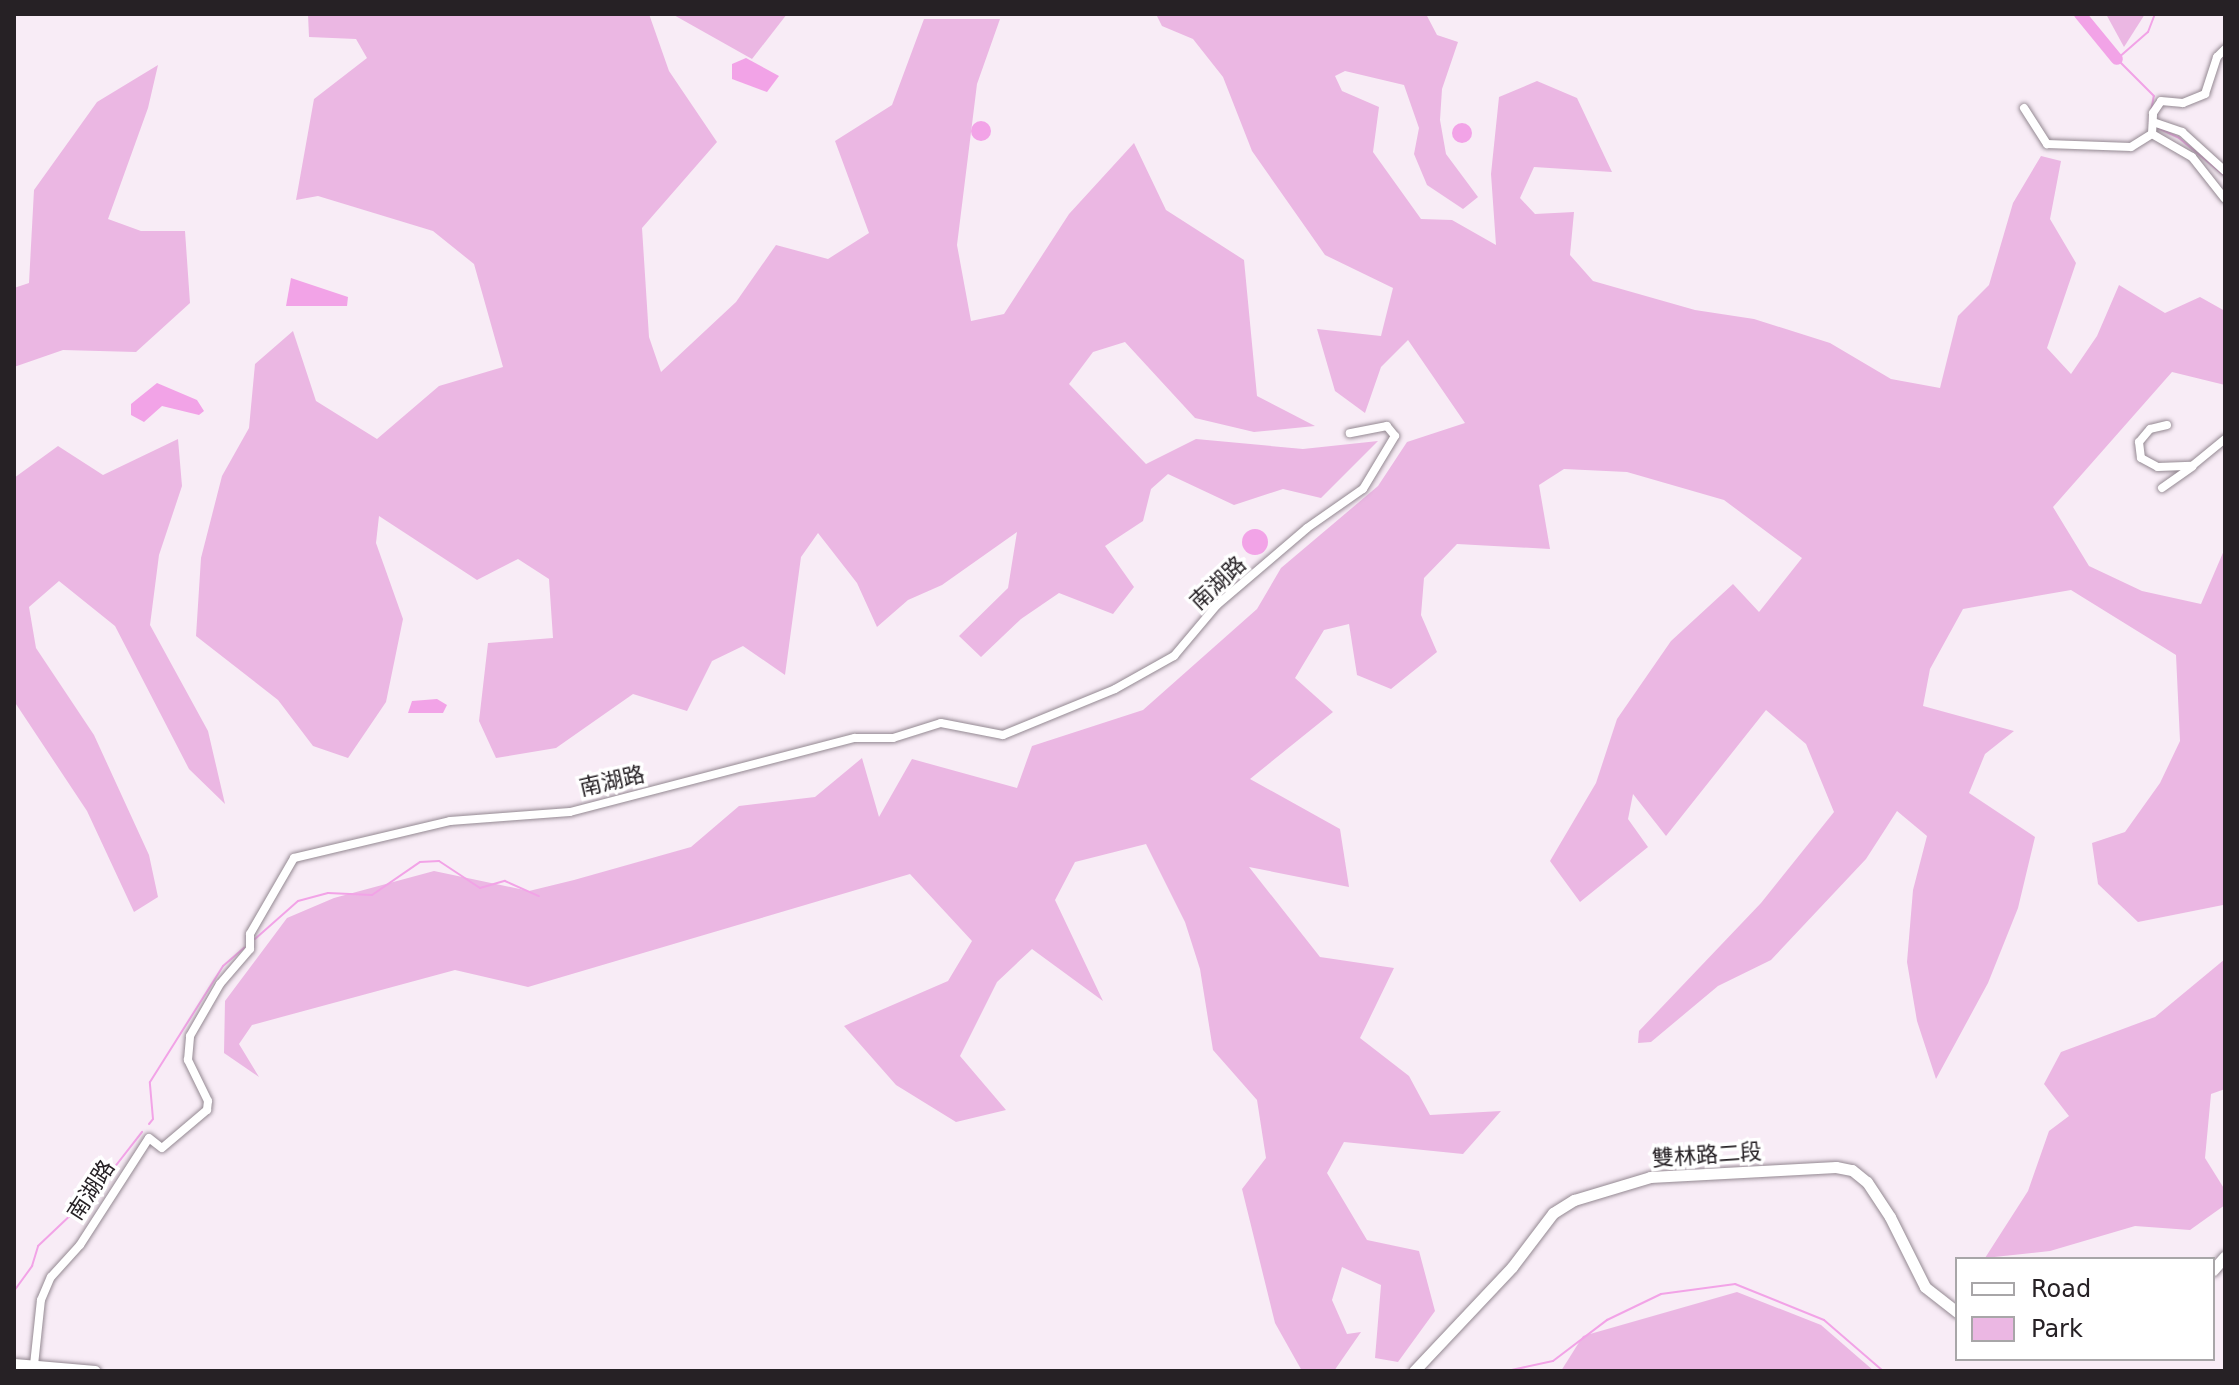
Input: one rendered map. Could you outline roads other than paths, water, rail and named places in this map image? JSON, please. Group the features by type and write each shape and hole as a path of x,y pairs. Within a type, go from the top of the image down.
{"street":[{"path":"2152,134 2161,101 2183,103 2205,94 2217,57 2225,49"},
{"path":"2024,108 2047,144 2131,147 2152,134"},
{"path":"2153,122 2182,132 2225,171"},
{"path":"2152,134 2192,157 2225,199"},
{"path":"2167,425 2144,434 2141,458 2171,469 2192,466"},
{"name":"南湖路","path":"34,1368 41,1300 51,1277 80,1245 149,1138 162,1148 207,1110 188,1060 190,1036 220,984 250,949 250,934 294,858 450,821 570,812 855,738 893,738 941,723 1003,735 1115,689 1174,656 1217,605 1307,528 1363,489 1395,436 1393,426 1350,433"},
{"path":"2162,488 2225,439"},
{"name":"雙林路二段","path":"1414,1371 1506,1274 1553,1213 1574,1200 1650,1177 1836,1167 1852,1170 1867,1182 1890,1217 1925,1287 1955,1310"},
{"path":"14,1364 95,1371"}],"waterway":[{"path":"2080,14 2117,59"},
{"path":"2149,123 2154,96 2117,59 2148,32 2155,14"},
{"path":"2158,128 2179,138 2225,176"},
{"path":"255,939 298,901 328,893 372,895 420,862 439,861 480,888 505,881 539,896"},
{"path":"149,1124 153,1119 150,1082 223,966 244,948"},
{"path":"14,1291 32,1266 38,1246 96,1191 142,1132"},
{"path":"1507,1371 1553,1361 1607,1320 1661,1294 1735,1284 1824,1320 1883,1371"}]}
